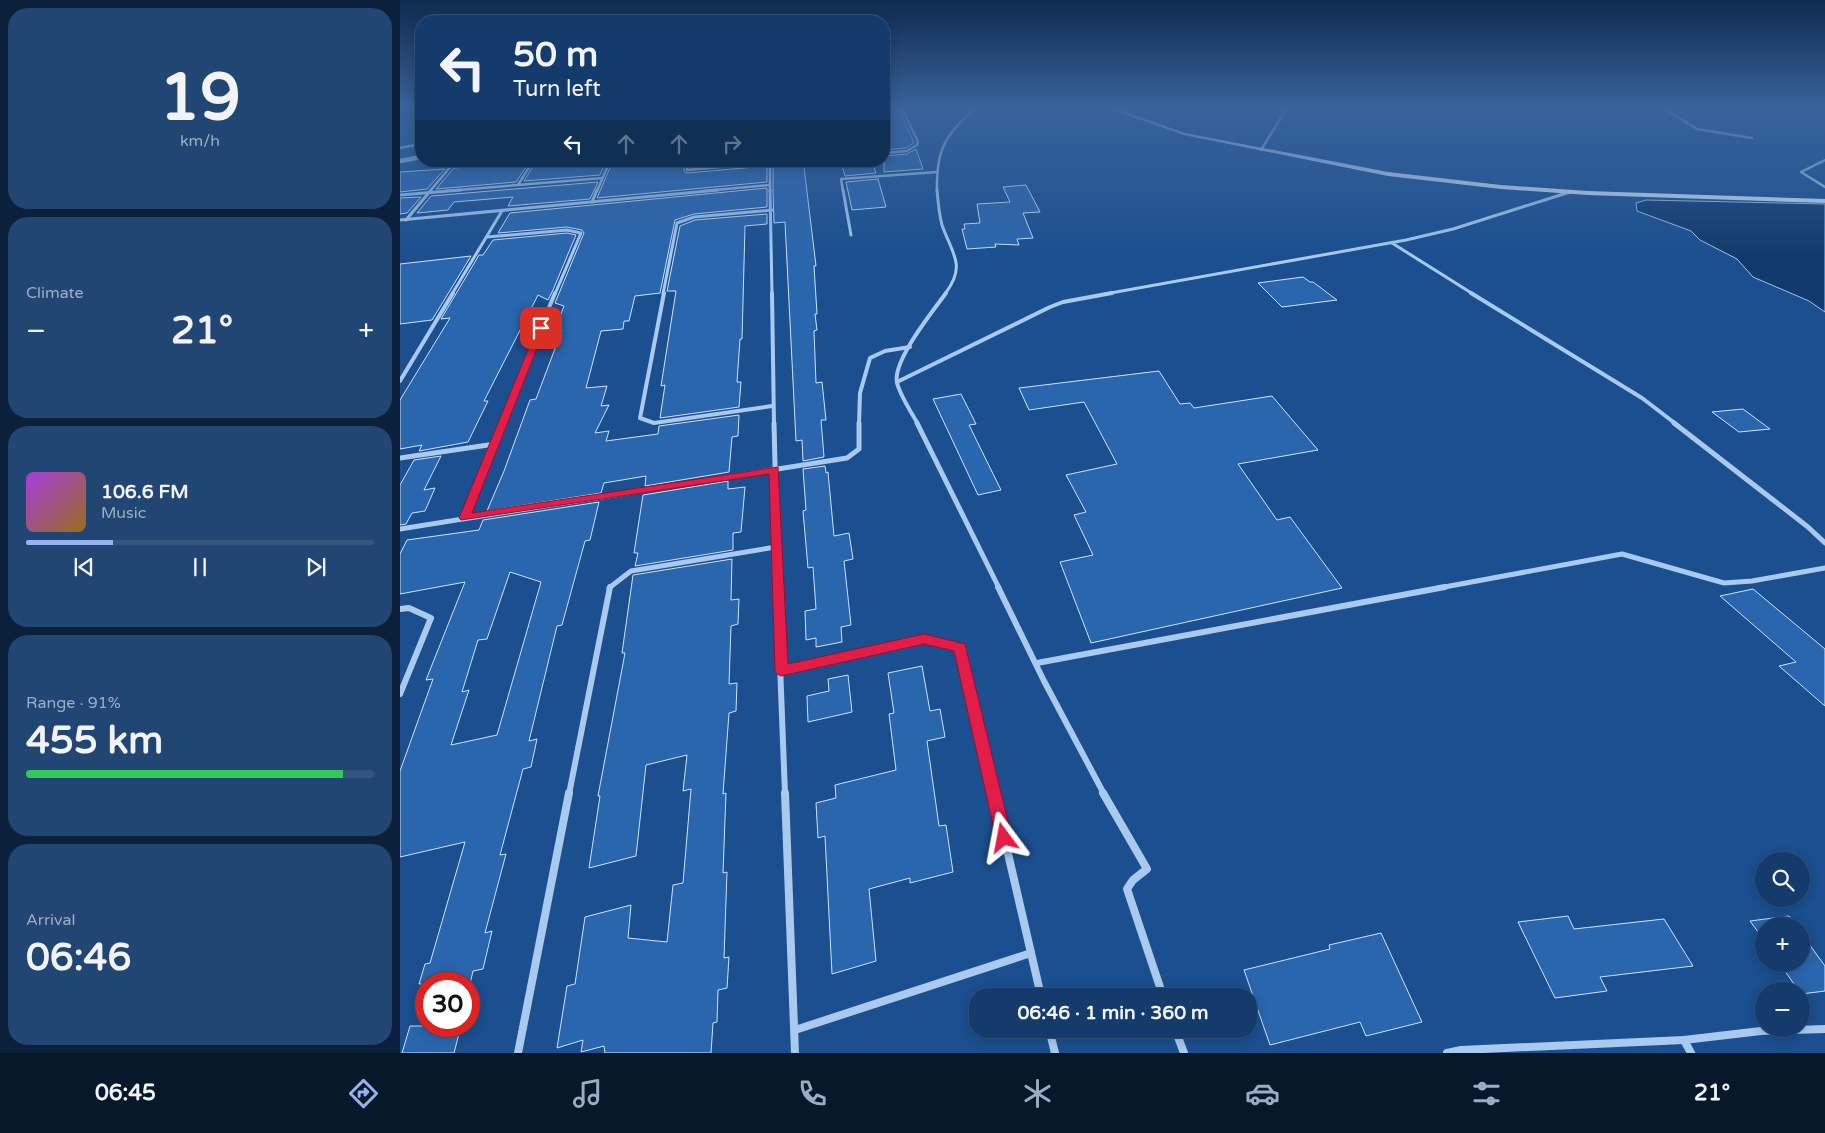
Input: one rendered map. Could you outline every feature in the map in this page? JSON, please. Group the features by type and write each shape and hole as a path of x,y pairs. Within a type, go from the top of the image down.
{"main road":[{"path":"1299,157 1388,174 1570,192 1825,201"}],"street":[{"path":"937,157 937,197 942,224 956,256 958,274 955,282 910,348 899,368 897,382 988,564 1013,620 1123,830 1147,870 1133,880 1127,889 1138,927 1161,988"},
{"path":"400,161 415,158"},
{"path":"1825,160 1801,172 1825,187"},
{"path":"406,220 450,167"},
{"path":"518,185 529,167"},
{"path":"592,202 608,167"},
{"path":"687,167 687,170 718,167"},
{"path":"770,167 772,210 772,406 795,1053"},
{"path":"851,235 841,179 937,172"},
{"path":"400,195 603,178"},
{"path":"400,220 770,186"},
{"path":"897,382 911,377 1063,302 1392,242 1453,229 1566,195 1570,192"},
{"path":"772,210 694,217 677,223 640,418 654,423 772,406"},
{"path":"400,382 502,211"},
{"path":"465,518 530,352 582,233 568,230 487,238"},
{"path":"1392,242 1549,342 1642,398 1808,527 1825,543"},
{"path":"400,529 847,458 859,449 860,393 868,361 880,352 910,348"},
{"path":"400,458 495,444"},
{"path":"518,1053 609,588 631,570 776,547"},
{"path":"1037,663 1622,554 1640,557 1715,582 1738,582 1825,568"},
{"path":"400,609 409,608 430,618 400,694"},
{"path":"781,671 924,639 960,647 1039,988"},
{"path":"795,1030 1030,952"},
{"path":"1447,1053 1461,1050 1684,1040 1761,1031 1825,1029"},
{"path":"1051,1038 1055,1053"},
{"path":"1178,1038 1184,1053"},
{"path":"1684,1040 1691,1053"}],"water":[{"path":"1646,200 1825,204 1825,312 1809,301 1753,277 1737,259 1700,240 1691,231 1637,211 1636,203"}],"building":[{"path":"890,157 919,157 923,169 884,172 884,167 890,167"},
{"path":"526,167 516,182 436,189 454,168"},
{"path":"533,167 603,167 600,175 524,181"},
{"path":"610,167 684,167 684,171 687,173 767,167 767,182 597,198"},
{"path":"773,167 804,167 816,266 814,266 817,330 814,331 816,383 822,382 826,420 821,420 824,457 803,461 802,440 796,441 785,222 774,223"},
{"path":"842,167 874,167 876,173 845,176"},
{"path":"445,169 427,189 400,192 400,172"},
{"path":"878,179 886,207 852,210 846,182"},
{"path":"598,182 590,199 508,206 513,197 454,202 448,210 417,213 431,196"},
{"path":"1026,185 1040,212 1023,213 1033,238 1017,239 1019,245 995,244 996,247 967,249 962,229 965,229 964,224 980,223 977,204 1010,202 1003,187"},
{"path":"767,188 767,207 694,214 675,220 660,293 635,296 629,321 624,321 623,329 601,331 586,388 607,386 601,406 609,405 595,433 609,431 606,441 658,434 659,426 739,415 738,436 732,437 729,472 645,486 646,476 604,483 601,493 487,511 530,400 536,399 562,330 554,331 564,306 555,303 584,233 582,230 567,227 498,233 510,213"},
{"path":"421,197 407,213 400,214 400,198"},
{"path":"767,214 767,224 745,226 742,339 740,339 737,382 741,382 739,407 660,418 665,385 661,386 676,291 667,291 680,226 695,220"},
{"path":"567,233 576,235 553,290 548,300 538,295 484,401 488,401 468,442 419,451 422,445 400,449 400,400 450,318 441,319 479,255 483,255 493,240"},
{"path":"471,256 432,320 400,324 400,264"},
{"path":"1303,277 1337,300 1282,307 1258,283"},
{"path":"1159,371 1180,404 1190,403 1194,408 1272,396 1318,450 1238,464 1277,520 1290,517 1342,588 1091,643 1060,562 1093,555 1074,515 1086,512 1066,475 1117,464 1084,402 1029,410 1019,388"},
{"path":"961,394 976,424 969,425 1001,490 978,495 933,399"},
{"path":"1743,409 1770,429 1739,432 1712,412"},
{"path":"441,456 424,490 435,488 425,511 412,513 406,524 400,525 400,485 414,460"},
{"path":"825,466 826,473 828,472 834,536 849,533 853,559 844,561 851,625 841,627 842,642 816,647 816,638 806,640 805,611 816,609 813,567 808,568 803,511 806,510 803,469"},
{"path":"728,481 728,489 745,487 741,532 733,533 733,550 635,566 638,553 634,553 643,495"},
{"path":"599,502 590,540 585,541 562,625 557,626 529,741 537,739 531,767 523,769 500,855 506,854 485,933 492,931 483,969 473,972 423,972 425,964 430,963 465,842 400,857 400,771 433,679 426,680 465,582 400,594 400,554 407,540 479,530 483,520","holes":["510,572 541,582 497,735 451,745 469,690 462,692 478,640 487,639"]},
{"path":"732,559 731,600 739,599 738,624 731,626 729,684 737,683 736,711 729,713 723,794 726,793 723,873 727,872 724,958 729,957 727,988 718,990 717,1022 713,1023 711,1053 605,1053 604,1046 581,1052 583,1040 557,1048 567,986 575,984 585,917 631,905 628,938 667,942 673,885 683,883 691,789 683,791 687,755 646,765 636,856 589,868 600,796 598,796 625,653 622,653 633,575"},
{"path":"1753,589 1825,649 1825,706 1779,666 1796,662 1720,596"},
{"path":"922,666 930,711 940,709 945,737 927,741 939,826 946,825 953,872 910,883 910,878 869,889 876,961 832,974 825,836 818,838 816,803 836,798 835,785 896,770 889,714 894,713 888,673"},
{"path":"848,675 852,712 808,722 807,696 829,691 828,679"},
{"path":"1568,916 1574,929 1664,919 1693,966 1600,977 1607,991 1555,998 1518,922"},
{"path":"1755,920 1755,928 1750,921"},
{"path":"1381,933 1422,1022 1366,1036 1360,1022 1270,1045 1257,1008 1257,988 1250,988 1244,970 1330,949 1329,945"},
{"path":"1810,945 1825,966 1825,991 1810,993 1810,982 1793,982 1786,972 1810,972"},
{"path":"410,1026 415,1026 415,1037 458,1037 454,1053 402,1053"}],"route":[{"path":"541,328 465,518 775,470 781,671 924,639 960,647 1004,838"}]}
